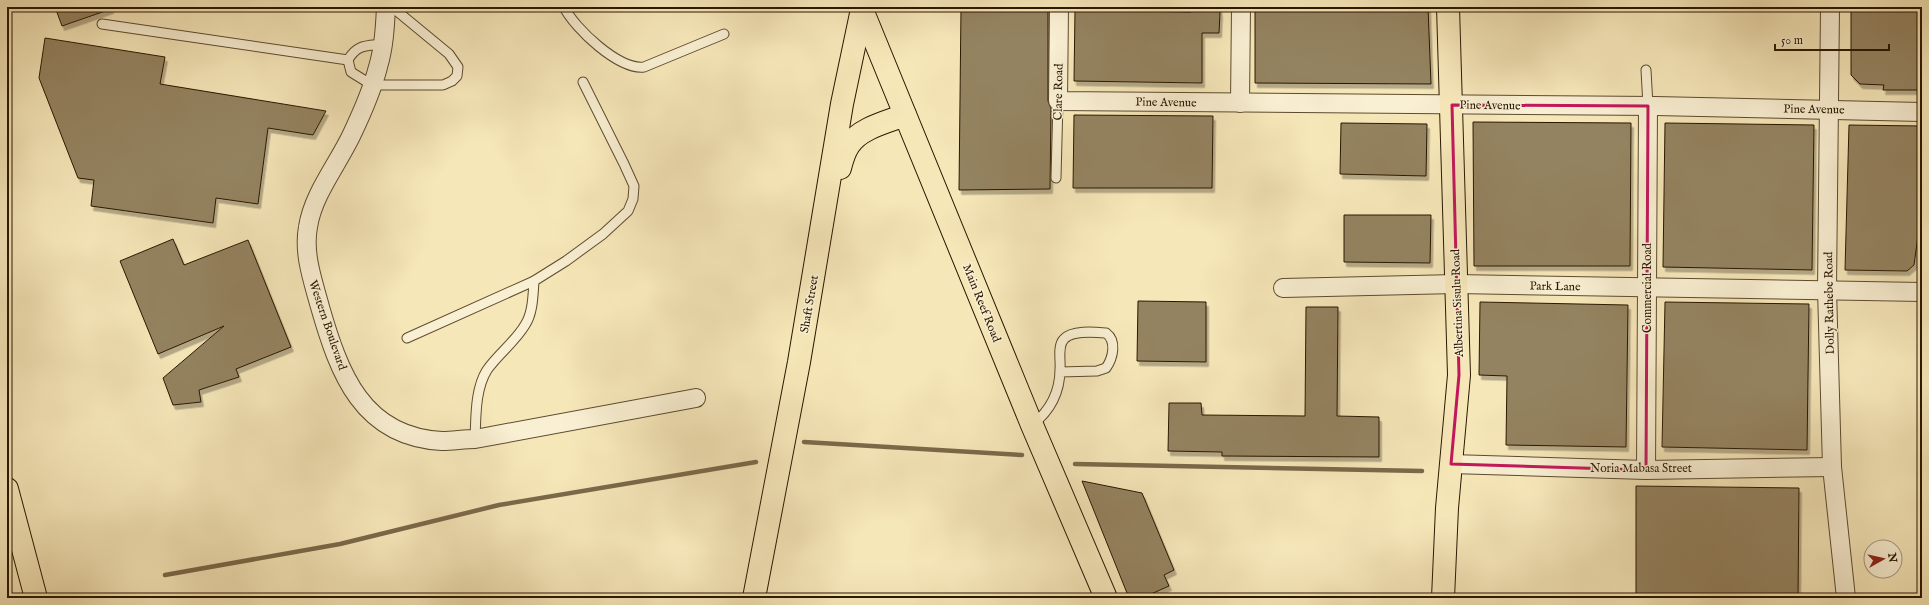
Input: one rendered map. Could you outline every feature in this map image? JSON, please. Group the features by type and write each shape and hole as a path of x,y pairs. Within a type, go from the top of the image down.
{"main road":[{"name":"Albertina Sisulu Road","path":"1443,598 1447,508 1459,375 1448,7"},
{"name":"Main Reef Road","path":"861,8 1032,425 1106,598"},
{"name":"Shaft Street","path":"754,598 786,429 842,104 861,8"},
{"path":"824,214 835,194 844,153 849,144 862,133 905,115"},
{"path":"7,489 36,598"},
{"path":"7,543 24,598"}],"street":[{"name":"Western Boulevard","path":"386,7 383,44 378,68 352,134 312,209 308,227 307,245 310,268 322,313 338,361 354,392 367,410 383,422 401,432 421,438 442,441 475,439 696,398"},
{"name":"Clare Road","path":"1058,100 1059,7"},
{"path":"1240,103 1241,7"},
{"name":"Dolly Rathebe Road","path":"1830,7 1827,289 1832,466 1846,598"},
{"name":"Pine Avenue","path":"1058,100 1648,106 1922,112"},
{"name":"Commercial Road","path":"1646,470 1648,106"},
{"name":"Park Lane","path":"1283,288 1456,284 1648,288 1827,289 1922,292"},
{"name":"Noria Mabasa Street","path":"1451,464 1646,470 1832,466"}],"lane":[{"path":"383,44 360,47 353,51 348,60 352,72 372,85 443,85 452,82 457,76 458,67 450,54 392,7"},
{"path":"564,7 582,31 618,59 637,68 644,67 724,34"},
{"path":"102,24 348,60"},
{"path":"1646,70 1648,106"},
{"path":"407,338 534,281 566,261 603,234 628,211 634,199 634,186 583,82"},
{"name":"Clare Road","path":"1056,178 1058,100"},
{"path":"475,439 477,407 482,380 487,370 525,325 530,314 534,281"},
{"path":"1032,425 1050,408 1055,395 1060,372 1060,344 1067,337 1073,334 1106,332 1110,336 1112,341 1112,356 1106,368 1097,371 1060,372"}],"highlighted area":[{"path":"1452,105 1648,106 1646,470 1451,464 1459,375"}],"building":[{"path":"55,7 111,7 111,9 62,26"},
{"path":"961,7 1048,7 1048,101 1051,108 1050,189 959,190"},
{"path":"1191,7 1219,7 1220,13 1219,33 1202,33 1202,83 1074,81 1075,10 1191,12"},
{"path":"1255,7 1428,7 1431,84 1255,83"},
{"path":"1851,7 1922,7 1922,90 1883,90 1884,85 1860,84 1851,75"},
{"path":"45,38 165,57 160,84 326,111 313,135 268,128 258,204 216,198 213,223 91,206 94,180 78,178 39,78"},
{"path":"1074,115 1213,116 1212,188 1073,188"},
{"path":"1473,122 1631,123 1630,266 1474,266"},
{"path":"1341,123 1427,124 1426,176 1340,174"},
{"path":"1665,123 1814,125 1812,270 1663,267"},
{"path":"1849,125 1922,126 1922,206 1914,265 1907,271 1845,270"},
{"path":"1344,215 1431,215 1430,263 1344,262"},
{"path":"173,239 184,265 248,240 291,347 236,369 239,377 199,390 201,402 173,405 163,378 224,326 158,354 120,261"},
{"path":"1138,301 1206,302 1206,362 1137,361"},
{"path":"1480,302 1628,305 1626,447 1506,445 1507,376 1479,375"},
{"path":"1665,302 1809,304 1807,450 1662,447"},
{"path":"1306,307 1338,307 1337,416 1379,417 1379,457 1222,456 1222,452 1168,451 1169,403 1201,403 1202,415 1305,416"},
{"path":"1082,481 1142,493 1174,570 1164,575 1169,586 1142,598 1129,598"},
{"path":"1636,486 1799,488 1798,598 1636,598"}],"waterway":[{"path":"804,442 1022,455"},
{"path":"165,575 340,544 499,505 756,462"},
{"path":"1075,464 1422,471"}]}
